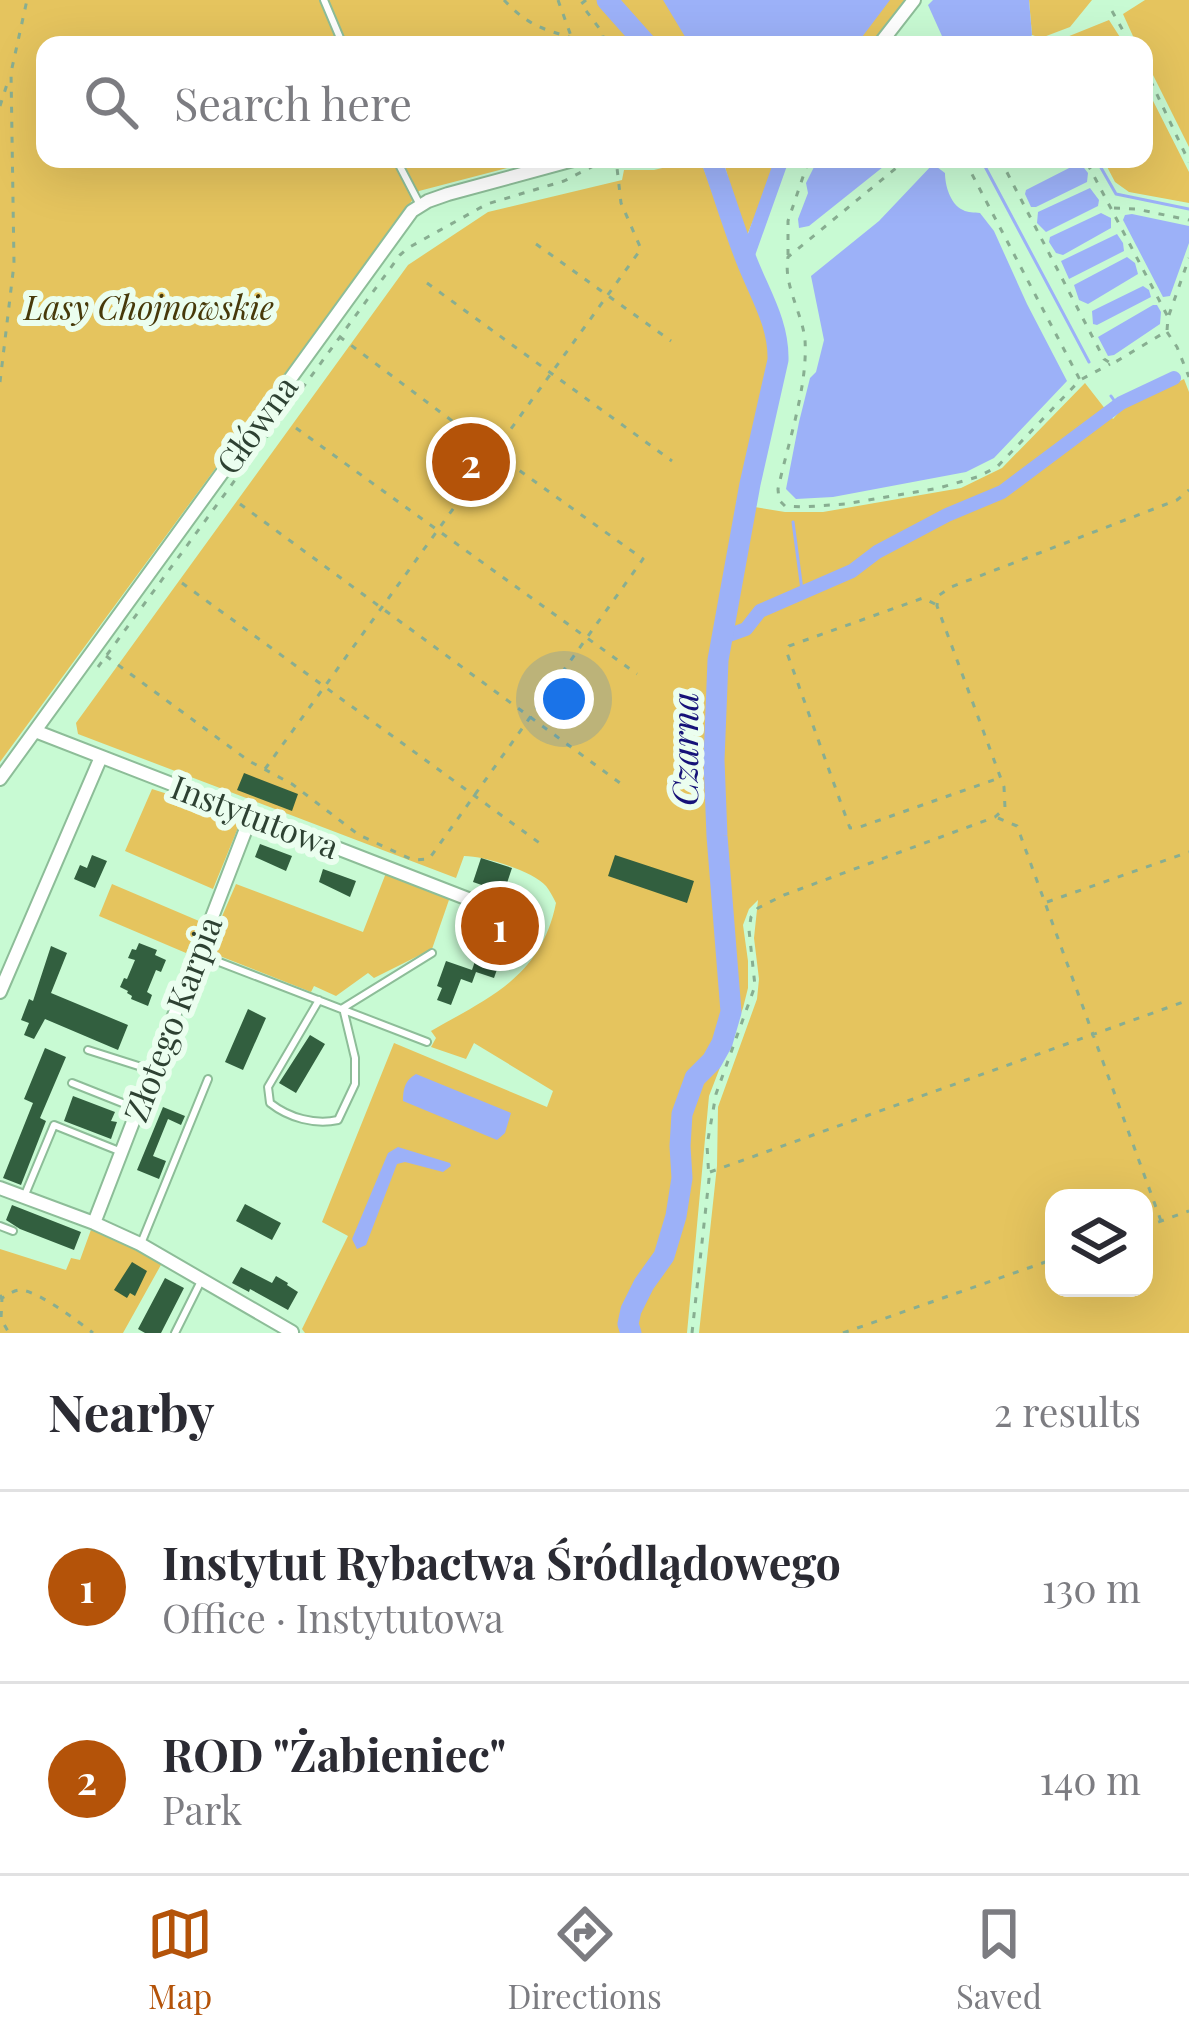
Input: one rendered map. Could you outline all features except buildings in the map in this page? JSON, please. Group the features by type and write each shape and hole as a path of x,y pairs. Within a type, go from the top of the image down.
{"street":[{"path":"886,36 914,0"},
{"path":"420,206 436,197 542,168"},
{"name":"Główna","path":"0,779 100,652 328,327 420,206"},
{"name":"Instytutowa","path":"35,731 476,902"},
{"path":"0,992 101,757"},
{"name":"Złotego Karpia","path":"94,1223 251,816"},
{"path":"0,1188 140,1244 291,1332"}],"lane":[{"path":"324,0 339,36"},
{"path":"400,168 420,206"},
{"path":"343,1008 432,953"},
{"path":"198,954 427,1042"},
{"path":"319,1000 268,1088 270,1103 282,1112 322,1124 338,1120 355,1084 355,1058 343,1008"},
{"path":"88,1050 154,1071"},
{"path":"140,1244 208,1078"},
{"path":"72,1083 138,1109"},
{"path":"24,1197 54,1125 122,1152"},
{"path":"0,1226 13,1231"},
{"path":"175,1333 202,1280"}],"path":[{"path":"0,106 27,0"},
{"path":"504,0 528,23 562,36"},
{"path":"557,0 570,36"},
{"path":"573,0 584,2 603,36"},
{"path":"1112,11 1126,36"},
{"path":"0,382 14,264 11,72"},
{"path":"1153,87 1189,162"},
{"path":"89,676 100,652 408,248 487,205 589,168"},
{"path":"264,771 641,249 621,203 617,168"},
{"path":"806,168 786,240 786,269 805,334 806,367 778,489 778,500 785,506 845,504 977,478 997,467 1080,380 1166,331"},
{"path":"788,257 896,168"},
{"path":"969,168 1080,380"},
{"path":"1005,168 1104,359 1112,364"},
{"path":"1090,168 1168,317"},
{"path":"1112,208 1189,220"},
{"path":"536,244 671,341"},
{"path":"1189,258 1166,331 1189,377"},
{"path":"427,284 672,461"},
{"path":"100,652 358,835 422,861 429,859 643,559 328,327"},
{"path":"296,428 637,674"},
{"path":"692,1333 709,1172 707,1145 716,1094 754,986 751,917 758,908 784,895 995,817 1005,808 1004,787 937,606 938,596 1177,500 1189,490"},
{"path":"240,504 620,783"},
{"path":"182,583 545,847"},
{"path":"937,606 923,598 789,646 787,653 847,820 850,828 860,827 1001,778"},
{"path":"995,817 1017,826 1161,1221"},
{"path":"1045,903 1189,852"},
{"path":"709,1172 1189,1000"},
{"path":"1153,1224 1189,1211"},
{"path":"843,1333 1045,1262"},
{"path":"9,1333 1,1319 1,1297 15,1291 25,1291 93,1333"}],"green space":[{"name":"Lasy Chojnowskie","path":"0,0 907,0 881,36 36,36 36,168 507,168 419,191 0,762"},
{"path":"1029,0 1092,0 1070,27 1046,36 1032,35"},
{"path":"1145,0 1189,0 1189,147 1153,75 1153,36 1133,36 1123,14"},
{"path":"1109,20 1119,36 1069,36"},
{"path":"1153,101 1189,172 1189,203 1129,192 1115,182 1108,168 1153,168"},
{"path":"703,168 760,309 772,361 736,504 823,512 961,488 1002,468 1085,383 1113,419 1121,410 1184,379 1189,392 1189,1333 699,1333 717,1166 718,1107 757,999 754,938 758,900 743,925 748,988 743,1008 709,1096 687,1333 305,1333 302,1329 348,1236 322,1222 394,1043 547,1107 553,1091 474,1043 466,1059 431,1047 436,1038 431,1031 493,995 525,967 549,928 556,903 540,880 508,865 464,856 456,878 78,734 76,723 408,265 488,212 622,180 624,170"},
{"path":"725,168 775,168 745,240"},
{"path":"152,789 242,818 213,889 125,851"},
{"path":"386,873 450,897 432,949 374,978 368,973 336,996 314,986 311,992 207,951 236,884 363,932"},
{"path":"112,884 199,921 186,953 99,916"},
{"path":"92,1227 162,1263 123,1333 0,1333 0,1249 66,1270 71,1258 80,1260"}],"water":[{"path":"663,0 890,0 863,36 685,36"},
{"path":"933,0 1029,0 1032,35 942,36 928,5"},
{"path":"814,168 882,168 809,226 799,228 806,183"},
{"path":"929,168 945,173 955,203 965,211 980,213 994,231 1067,381 994,458 966,472 833,497 796,499 786,489 810,378 824,340 811,276 879,221"},
{"path":"1069,168 1084,168 1088,173 1087,182 1036,207 1031,207 1026,190"},
{"path":"1090,188 1098,206 1046,232 1037,223 1038,212"},
{"path":"1101,213 1111,218 1111,228 1063,255 1056,253 1050,237"},
{"path":"1132,214 1189,226 1189,243 1170,296 1163,297 1123,220"},
{"path":"1117,234 1124,251 1069,279 1061,261"},
{"path":"1127,257 1138,274 1088,304 1079,300 1074,285"},
{"path":"1143,286 1151,297 1093,324 1092,311"},
{"path":"1153,305 1161,312 1160,324 1108,356 1098,337"},
{"path":"416,1074 511,1113 505,1133 497,1140 403,1101 405,1085"},
{"path":"398,1147 451,1166 443,1172 397,1164 366,1245 357,1249 352,1239 388,1153"}],"waterway":[{"name":"Czarna","path":"607,0 639,36"},
{"name":"Czarna","path":"631,1333 631,1310 664,1256 676,1216 682,1178 682,1114 695,1078 722,1043 731,1012 714,760 718,660 778,360 772,321 714,168"},
{"path":"746,260 779,168"},
{"path":"986,168 1089,362"},
{"path":"1101,168 1116,194 1189,209"},
{"path":"721,638 746,629 760,611 852,571 877,552 947,515 1002,492 1121,403 1174,378"},
{"path":"1111,396 1118,406"},
{"path":"793,522 802,590"}],"place":[{"name":"ROD \"Żabieniec\"","path":"471,462"},
{"name":"Instytut Rybactwa Śródlądowego","path":"500,926"}]}
